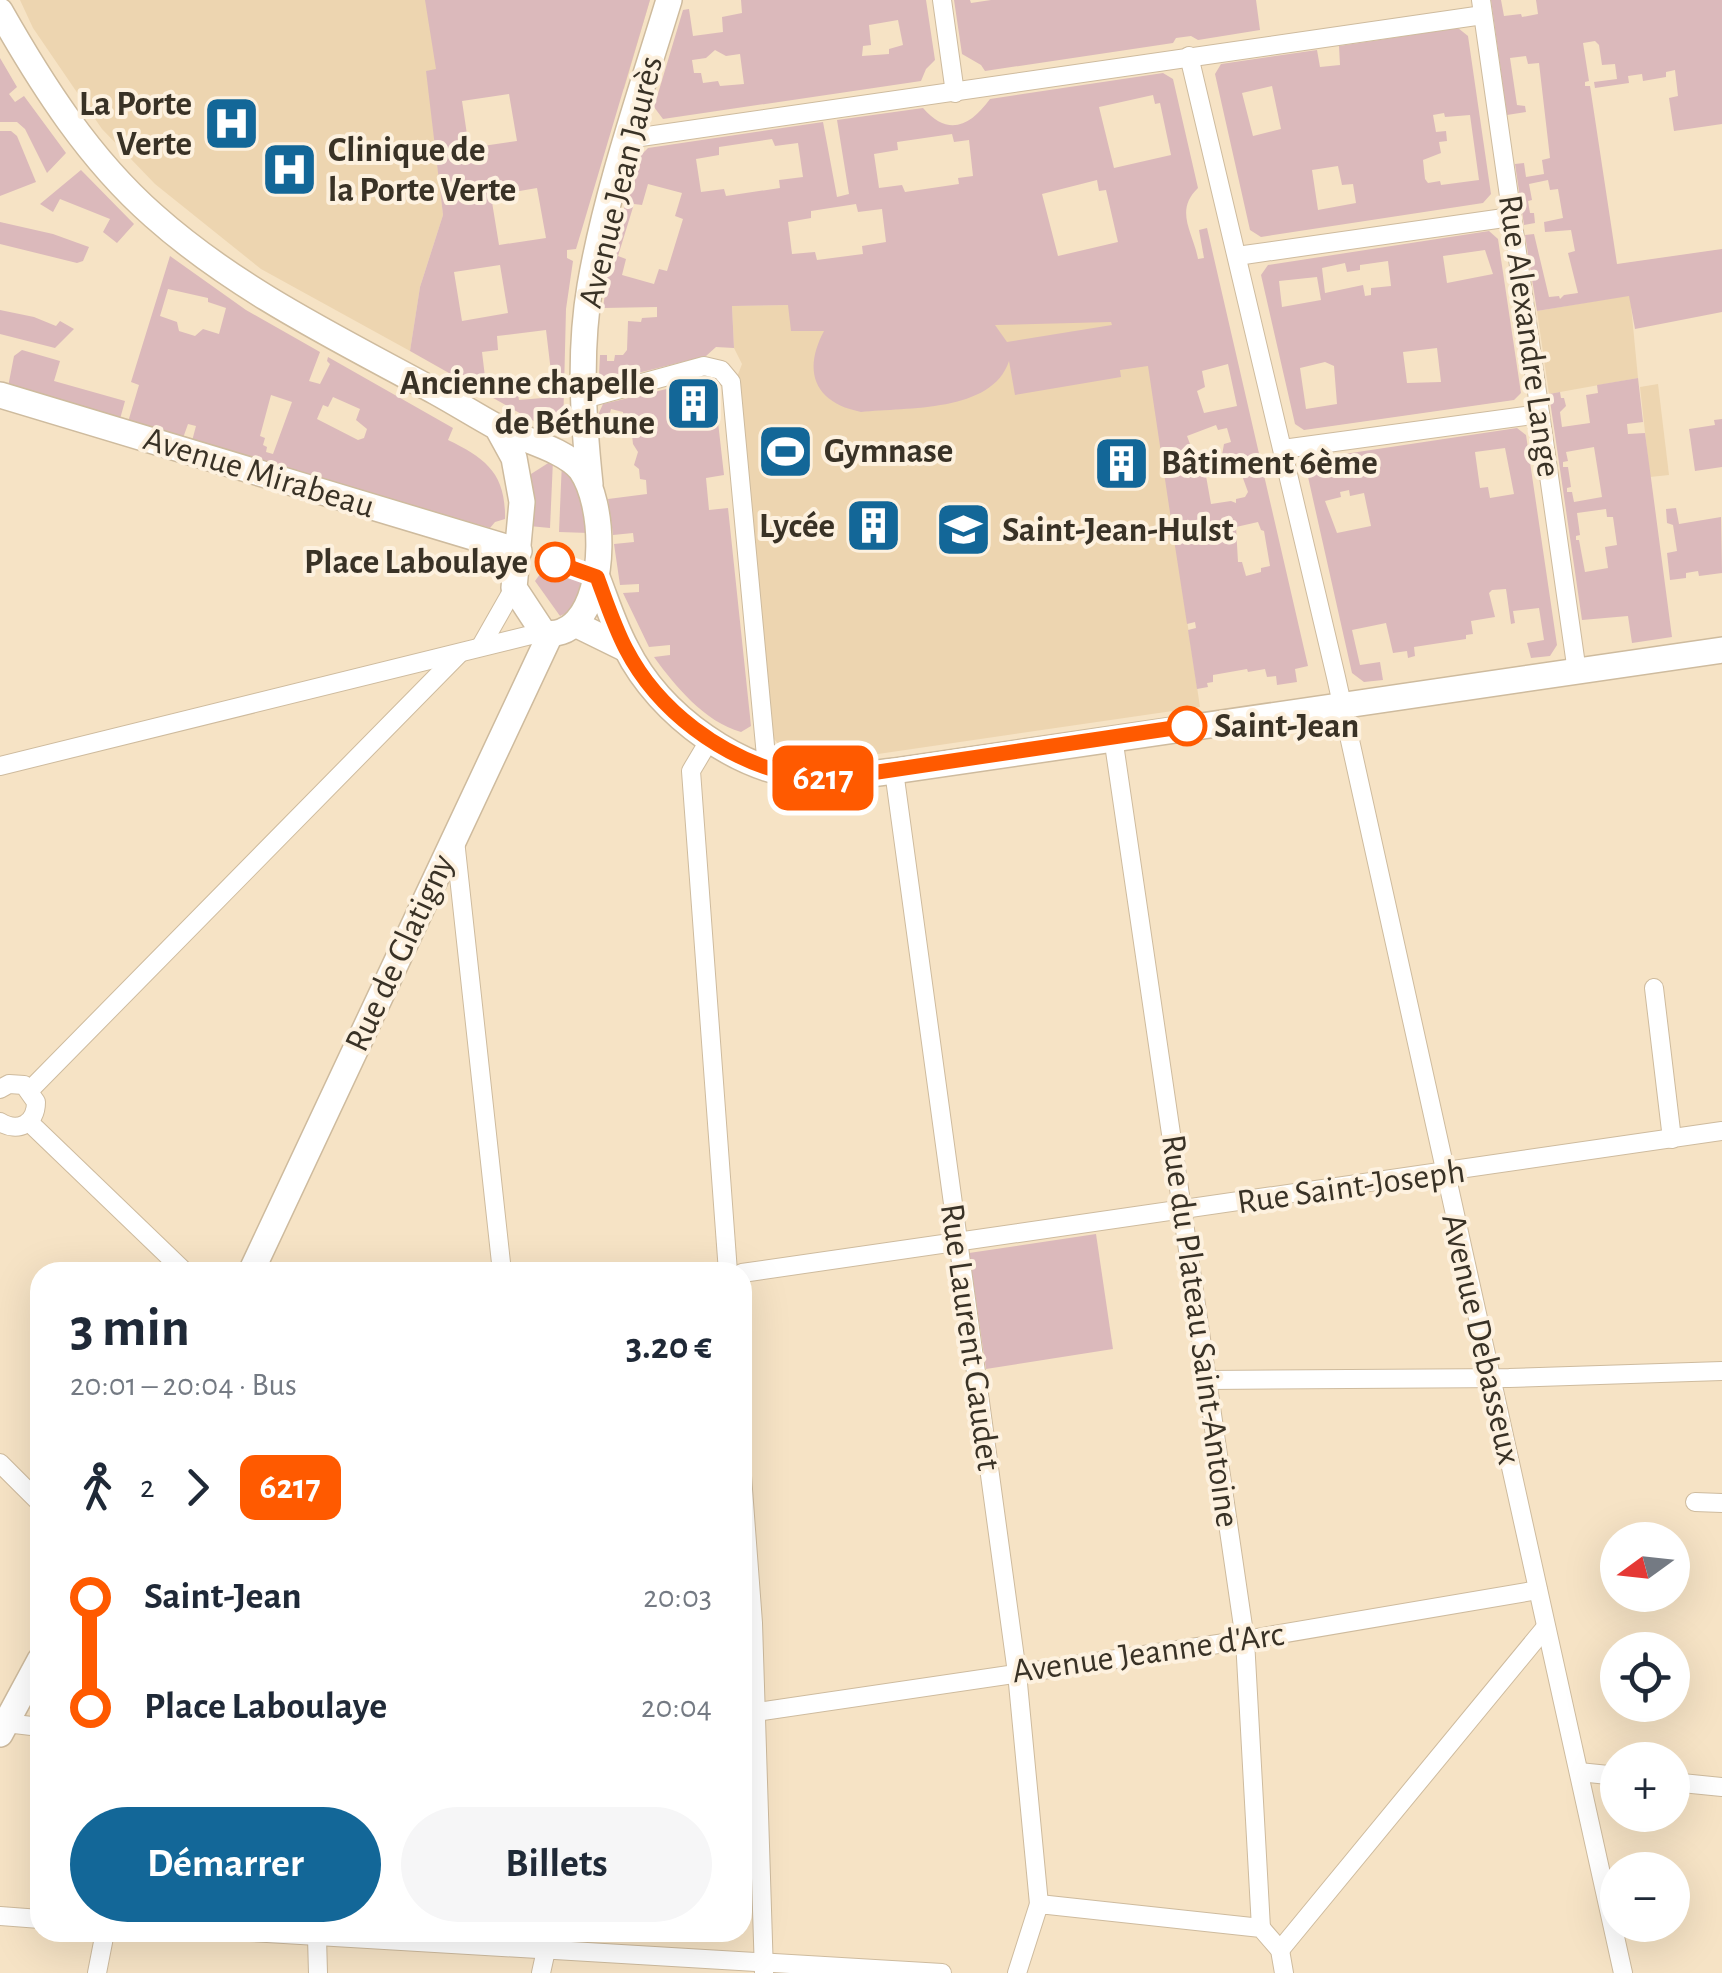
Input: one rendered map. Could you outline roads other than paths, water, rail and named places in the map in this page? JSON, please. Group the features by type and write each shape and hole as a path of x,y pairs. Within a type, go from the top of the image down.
{"street":[{"name":"Avenue Jean Jaurès","path":"597,577 598,537 584,426 584,346 590,286 627,139 669,0"},
{"path":"942,0 955,93"},
{"path":"627,139 955,93 1482,7"},
{"name":"Rue Alexandre Lange","path":"1482,7 1577,672"},
{"path":"0,11 58,106 118,181 153,216 197,251 290,312 497,427 556,452 581,470 590,490"},
{"name":"Avenue Debasseux","path":"1190,56 1341,705 1623,1973"},
{"path":"1237,256 1511,217"},
{"path":"584,400 704,366 721,370 731,382 766,767"},
{"name":"Avenue Mirabeau","path":"0,395 519,551"},
{"path":"1283,449 1540,414"},
{"path":"519,476 556,452 584,426"},
{"path":"481,646 514,588 519,551 519,476 497,427"},
{"path":"597,577 626,649 660,698 710,740 766,767 817,778 894,771 1722,650"},
{"path":"0,766 481,646 547,634 575,624 593,594 597,577"},
{"path":"514,588 547,634"},
{"path":"575,624 626,649"},
{"name":"Rue de Glatigny","path":"256,1262 547,634"},
{"path":"30,1090 459,654"},
{"name":"Rue du Plateau Saint-Antoine","path":"1113,737 1245,1640 1261,1928"},
{"path":"710,740 691,771 727,1262"},
{"name":"Rue Laurent Gaudet","path":"894,771 1016,1673 1038,1904"},
{"path":"455,835 501,1262"},
{"path":"1654,988 1672,1139"},
{"path":"0,1089 16,1084 30,1090"},
{"path":"0,1122 11,1127 29,1122 36,1110 30,1090"},
{"path":"29,1122 175,1262"},
{"name":"Rue Saint-Joseph","path":"752,1272 1722,1132"},
{"path":"1207,1380 1722,1372"},
{"path":"0,1463 30,1493"},
{"path":"1694,1502 1722,1502"},
{"name":"Avenue Jeanne d'Arc","path":"757,1712 1245,1640 1538,1590"},
{"path":"1280,1950 1544,1628"},
{"path":"752,1633 764,1968"},
{"path":"3,1729 30,1679"},
{"path":"3,1729 30,1728"},
{"path":"1579,1772 1600,1774"},
{"path":"1690,1784 1722,1788"},
{"path":"1017,1973 1038,1904 1261,1928 1280,1950 1284,1973"},
{"path":"0,1916 30,1918"},
{"path":"97,1973 103,1942"},
{"path":"317,1942 318,1973"},
{"path":"398,1942 764,1968 942,1973"},
{"path":"542,1973 547,1942"}],"place":[{"name":"La Porte Verte","path":"231,124"},
{"name":"Clinique de la Porte Verte","path":"289,170"},
{"name":"Ancienne chapelle de Béthune","path":"694,403"},
{"name":"Gymnase","path":"785,451"},
{"name":"Bâtiment 6ème","path":"1122,463"},
{"name":"Lycée","path":"874,526"},
{"name":"Saint-Jean-Hulst","path":"963,530"},
{"name":"Place Laboulaye","path":"555,562"},
{"name":"Saint-Jean","path":"1187,726"}]}
